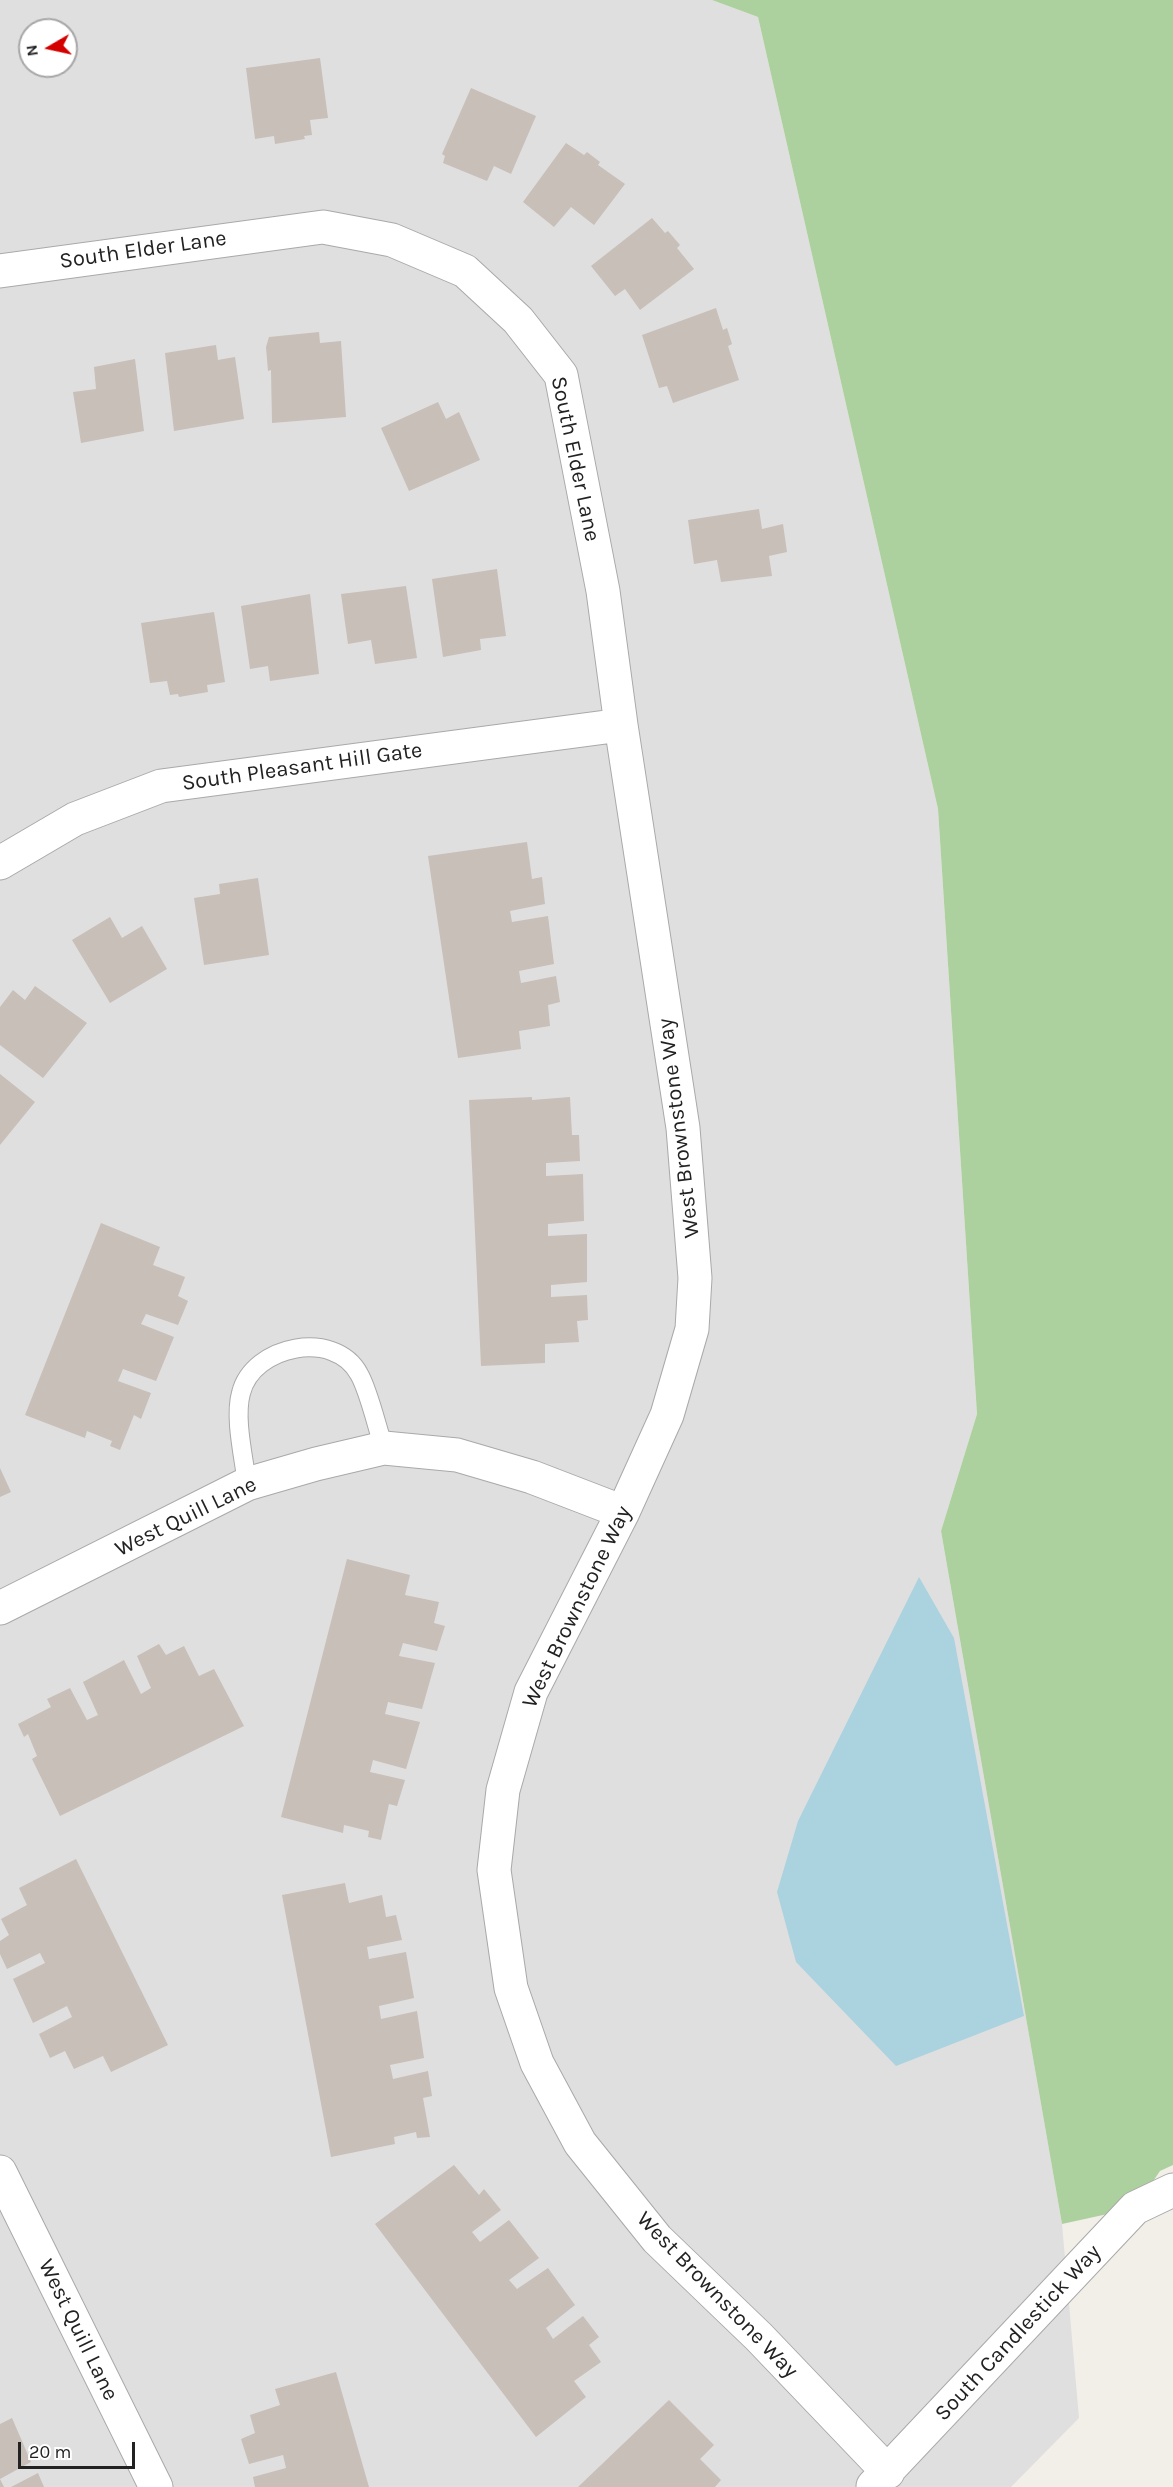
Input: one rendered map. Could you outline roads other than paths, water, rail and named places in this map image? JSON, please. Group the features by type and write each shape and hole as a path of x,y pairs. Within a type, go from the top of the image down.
{"street":[{"name":"South Elder Lane","path":"0,271 323,226 392,240 465,271 518,320 561,375 603,591 621,725"},
{"name":"South Pleasant Hill Gate","path":"0,863 75,819 161,786 621,725"},
{"name":"West Brownstone Way","path":"621,725 683,1128 695,1278 692,1329 667,1415 623,1512 531,1692 503,1790 494,1870 511,1988 537,2063 580,2143 657,2239 759,2337 879,2479"},
{"name":"West Quill Lane","path":"0,1608 247,1484 316,1464 384,1448 457,1455 532,1477 623,1512"},
{"name":"West Quill Lane","path":"0,2172 156,2487"},
{"name":"South Candlestick Way","path":"879,2479 1135,2208 1173,2190"}],"lane":[{"path":"247,1484 239,1408 241,1391 252,1372 267,1358 286,1349 308,1346 329,1351 347,1360 359,1373 384,1448"}],"water":[{"path":"919,1577 954,1638 1024,2016 896,2066 796,1962 777,1892 798,1821"}]}
